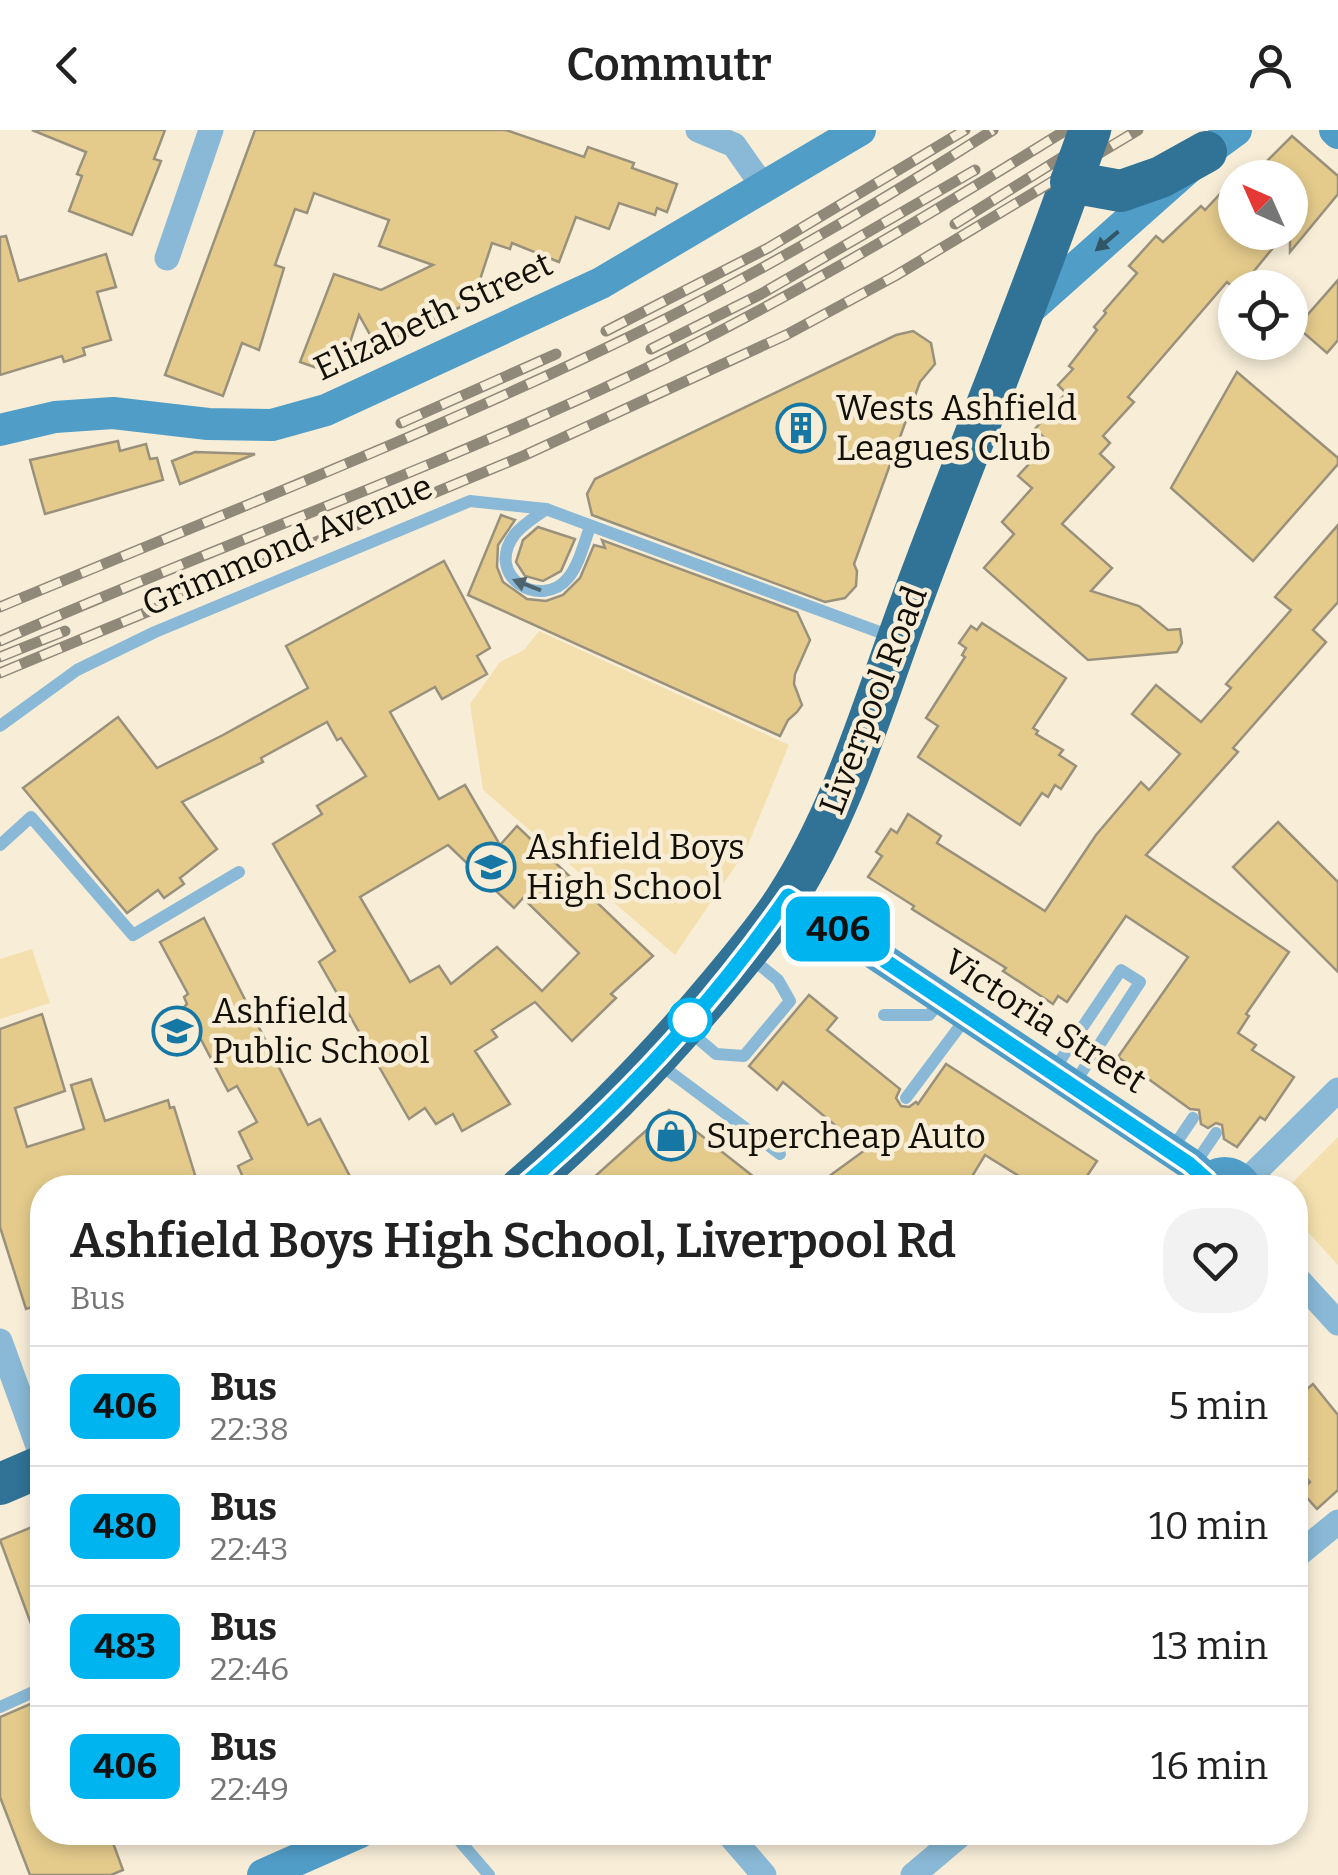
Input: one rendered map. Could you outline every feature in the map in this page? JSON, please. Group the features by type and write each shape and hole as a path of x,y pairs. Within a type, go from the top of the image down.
{"highway":[{"name":"Liverpool Road","path":"542,1175 684,1027 788,896 843,786 1090,130"},
{"path":"1071,182 1121,191 1160,177 1221,141"},
{"path":"0,1484 30,1471"}],"main road":[{"name":"Elizabeth Street","path":"0,430 55,417 113,414 242,426 300,419 326,410 601,283 860,130"},
{"path":"1024,313 1221,141"},
{"name":"Victoria Street","path":"788,896 1193,1172"},
{"path":"1193,1172 1231,1175"},
{"path":"263,1875 331,1845"}],"street":[{"path":"167,258 211,130"},
{"path":"698,130 734,146 765,189"},
{"path":"1256,1175 1338,1090"},
{"path":"1308,1290 1338,1323"},
{"path":"0,1340 30,1424"},
{"path":"1308,1547 1338,1522"},
{"path":"738,1845 764,1875"},
{"path":"913,1875 949,1845"}],"lane":[{"name":"Grimmond Avenue","path":"2,719 77,670 139,640 470,501 546,508 898,638"},
{"path":"546,508 516,532 508,548 504,565 511,578 526,588 542,591 559,587 570,576 590,527"},
{"path":"0,846 31,816 133,935 239,872"},
{"path":"684,1027 716,1054 744,1056 790,1002 778,980 746,953"},
{"path":"1121,970 1140,982 1062,1080 1121,970"},
{"path":"884,1015 929,1015 954,1009"},
{"path":"906,1098 954,1009"},
{"path":"654,1060 780,1154"},
{"path":"1193,1172 1194,1118"},
{"path":"1193,1172 1216,1133"},
{"path":"0,1707 30,1693"},
{"path":"463,1845 489,1875"}],"shaded area":[{"path":"539,631 789,745 745,852 675,955 483,790 470,704 500,662 524,650"},
{"path":"32,949 50,1003 0,1019 0,959"},
{"path":"1338,1137 1338,1265 1308,1232 1308,1175 1300,1175"}],"building":[{"path":"32,130 165,130 154,159 161,161 132,235 69,211 86,152"},
{"path":"255,130 506,130 584,157 588,147 677,184 667,212 657,208 655,215 619,203 609,229 576,217 559,262 512,243 510,249 492,243 473,301 377,347 359,315 339,376 300,362 334,274 381,290 433,265 379,246 389,220 314,193 307,213 295,209 275,265 284,268 259,350 242,343 223,396 165,375"},
{"path":"1292,136 1338,176 1338,194 1308,230 1308,160 1268,160"},
{"path":"1218,196 1218,250 1271,250 1255,270 1218,270 1218,292 1128,397 1134,402 1103,436 1110,443 1100,454 1114,467 1062,524 1112,568 1091,591 1139,606 1168,630 1180,629 1182,643 1177,652 1088,660 984,568 1014,534 1002,522 1032,488 1018,476 1049,442 1035,429 1066,393 1058,385 1073,369 1069,366 1097,330 1094,327 1104,311 1137,273 1129,266 1156,236 1163,242 1201,206 1205,210"},
{"path":"6,236 19,281 106,254 116,287 97,292 111,340 83,348 85,355 64,362 62,356 0,375 0,237"},
{"path":"1338,280 1338,340 1327,353 1308,337 1308,314"},
{"name":"Wests Ashfield Leagues Club","path":"913,331 931,343 935,364 920,382 854,564 856,586 845,598 825,602 592,515 587,494 595,479 896,335"},
{"path":"1237,372 1338,458 1338,464 1253,561 1171,488"},
{"path":"118,441 120,451 146,444 150,459 157,458 163,480 45,514 30,460"},
{"path":"195,452 255,454 180,484 172,461"},
{"path":"501,515 515,520 498,545 497,567 503,582 527,599 546,601 563,595 580,578 594,545 605,548 602,540 797,612 810,640 795,674 794,684 802,705 780,736 468,595"},
{"path":"1338,525 1338,602 1313,630 1326,642 1233,748 1238,752 1146,855 1289,952 1246,1014 1249,1016 1238,1033 1256,1045 1252,1050 1294,1077 1265,1120 1260,1117 1237,1147 1224,1139 1222,1125 1216,1123 1208,1128 1201,1124 1199,1110 1190,1109 1118,1057 1188,957 1126,916 1067,1002 1058,996 1053,1004 1003,971 1006,968 868,877 882,856 876,852 891,829 897,833 908,814 941,836 937,843 1045,911 1096,835 1141,782 1149,790 1180,754 1132,714 1156,685 1201,722 1231,688 1226,684 1291,610 1275,597"},
{"path":"538,527 575,539 561,571 543,581 525,576 516,562 523,540"},
{"path":"444,561 490,648 477,656 487,674 442,699 435,687 390,712 439,799 465,785 500,845 517,826 653,956 611,994 616,998 572,1041 535,1002 492,1030 497,1037 475,1051 510,1104 462,1131 453,1114 436,1124 425,1108 409,1119 319,962 335,951 273,844 322,814 317,806 366,776 327,722 261,758 263,762 182,802 217,849 180,878 184,884 164,898 158,890 127,913 23,788 118,717 157,768 223,735 308,688 286,646","holes":["448,845 514,908 523,898 579,953 542,991 497,947 451,984 439,966 410,982 360,897"]},
{"path":"982,623 1066,678 1033,728 1038,731 1036,734 1063,750 1059,755 1076,766 1061,789 1055,785 1048,797 1042,793 1020,825 918,757 938,726 926,718 965,657 962,655 966,648 959,643 971,626 977,630"},
{"path":"1278,822 1338,882 1338,972 1233,867"},
{"path":"204,918 308,1125 320,1119 349,1175 242,1175 238,1166 252,1159 239,1132 257,1122 237,1086 228,1091 184,1007 188,994 160,942"},
{"path":"809,995 837,1018 827,1030 900,1089 896,1098 901,1106 918,1104 946,1064 1097,1161 1088,1175 1017,1175 985,1155 973,1175 831,1175 865,1150 783,1082 777,1090 749,1066"},
{"path":"42,1014 65,1091 15,1108 27,1147 84,1129 71,1085 91,1079 105,1121 168,1100 170,1108 174,1107 195,1175 30,1175 30,1308 26,1309 0,1227 0,1029"},
{"name":"Supercheap Auto","path":"669,1110 752,1175 596,1175"},
{"path":"1313,1384 1338,1415 1338,1490 1317,1509 1308,1499 1308,1388"},
{"path":"30,1528 30,1621 0,1540"},
{"path":"30,1704 30,1845 114,1845 123,1870 111,1875 30,1875 0,1797 0,1717"}],"railway":[{"path":"606,331 768,248 965,130"},
{"path":"0,607 401,440 639,332 819,236 993,130"},
{"path":"0,641 602,389 838,267 1066,130"},
{"path":"955,224 1106,130"},
{"path":"0,673 523,456 786,335 895,276 1138,130"},
{"path":"651,349 761,294 975,170"},
{"path":"401,423 556,354"},
{"path":"0,657 65,631"}],"bus line":[{"name":"406","path":"536,1175 632,1084 684,1027 788,896 1201,1175"}],"place":[{"name":"Wests Ashfield Leagues Club","path":"801,428"},
{"name":"Ashfield Boys High School","path":"491,867"},
{"name":"Ashfield Public School","path":"177,1031"},
{"name":"Supercheap Auto","path":"671,1136"}]}
